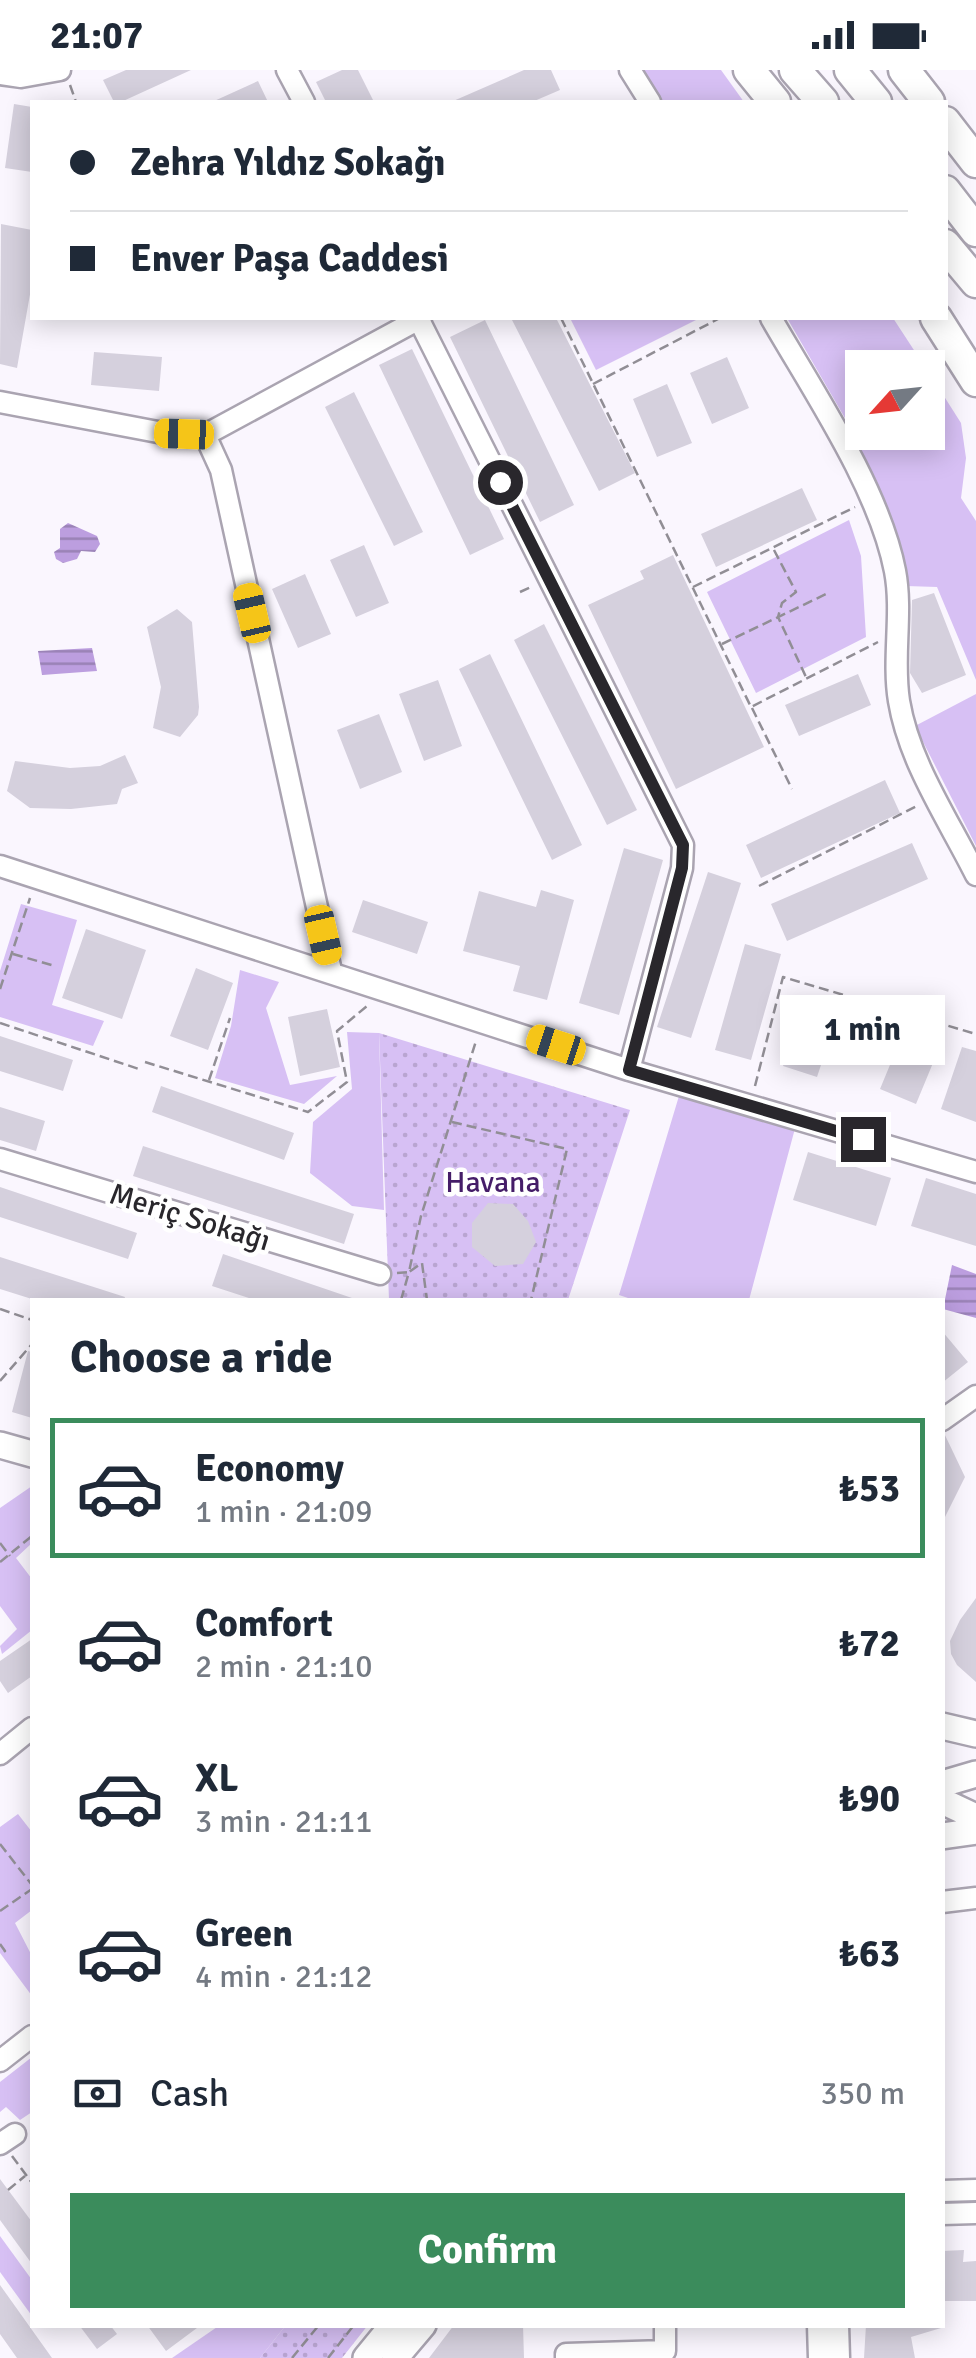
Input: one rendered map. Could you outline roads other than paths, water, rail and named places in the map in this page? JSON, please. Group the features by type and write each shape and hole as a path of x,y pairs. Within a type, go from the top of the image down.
{"highway":[{"path":"749,70 774,100"},
{"path":"795,70 821,100"},
{"path":"850,70 874,100"},
{"path":"904,70 927,100"},
{"path":"948,126 976,162"},
{"path":"948,195 976,231"},
{"path":"948,249 976,282"},
{"path":"937,320 976,381"}],"main road":[{"path":"0,1445 30,1453"},
{"path":"945,1727 976,1734"},
{"path":"945,1783 976,1774"},
{"path":"945,1803 976,1817"},
{"path":"945,1836 976,1831"},
{"path":"366,2358 391,2328"},
{"path":"396,2358 421,2328"}],"street":[{"path":"0,74 21,76 60,70"},
{"path":"286,70 303,100"},
{"path":"630,70 649,100"},
{"path":"0,402 163,433 205,435 415,320"},
{"path":"420,320 683,845 682,868 629,1070"},
{"path":"772,320 852,457 896,572 898,698 910,744 976,875"},
{"path":"205,435 220,470 331,971"},
{"path":"0,866 629,1070 976,1172"},
{"name":"Meriç Sokağı","path":"0,1159 380,1274"},
{"path":"945,1418 976,1396"},
{"path":"0,1754 30,1730"},
{"path":"945,1902 976,1898"},
{"path":"0,2061 30,2038"},
{"path":"945,2191 976,2190"},
{"path":"945,2214 976,2213"},
{"path":"566,2358 566,2354 666,2351 665,2328"},
{"path":"818,2328 819,2358"},
{"path":"838,2328 839,2358"}],"park label":[{"name":"Havana","path":"493,1182"}]}
